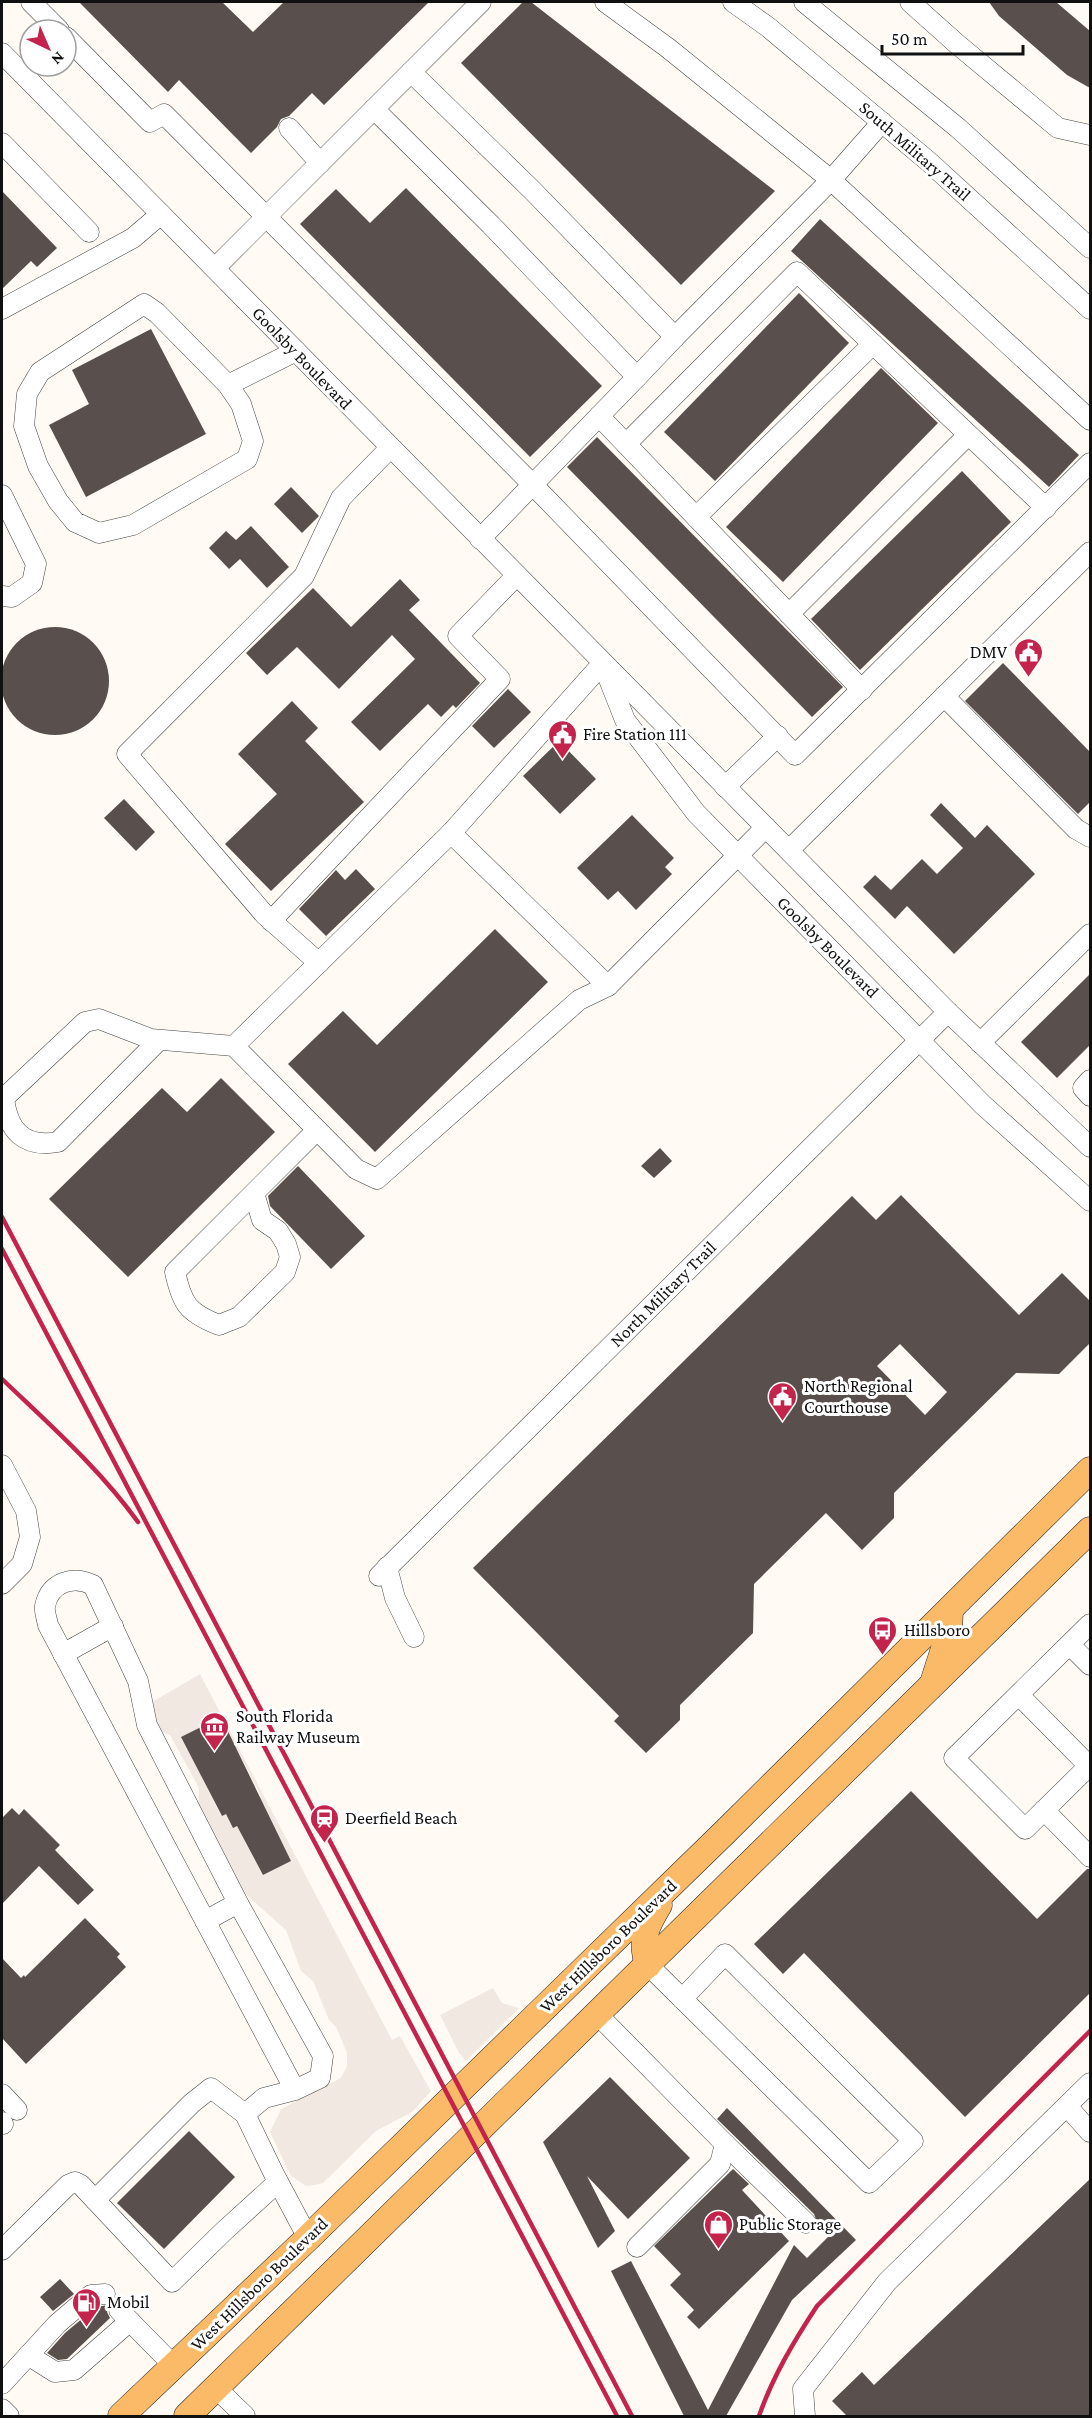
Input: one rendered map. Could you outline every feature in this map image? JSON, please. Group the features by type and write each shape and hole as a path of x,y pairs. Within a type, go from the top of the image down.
{"main road":[{"name":"West Hillsboro Boulevard","path":"121,2416 308,2238 674,1882 1090,1470"},
{"path":"187,2416 1090,1530"},
{"path":"933,1685 949,1633 950,1610"},
{"path":"648,1965 642,1947 647,1926 674,1882"}],"street":[{"path":"31,2 47,18"},
{"path":"215,268 481,2"},
{"path":"605,2 668,48 831,180 1090,420"},
{"name":"South Military Trail","path":"733,2 768,27 928,161 1090,309"},
{"path":"804,2 958,128 1090,249"},
{"path":"910,2 1058,128 1090,135"},
{"path":"78,49 150,122 164,114 532,485 795,755 1090,463"},
{"name":"Goolsby Boulevard","path":"3,56 948,1012 1090,1147"},
{"path":"411,72 532,190 675,337"},
{"path":"374,109 491,225 637,377"},
{"path":"480,539 831,180 882,122"},
{"path":"289,128 320,163"},
{"path":"2,143 89,232"},
{"path":"2,309 133,238 161,214"},
{"path":"626,444 797,272 1046,508"},
{"path":"144,304 156,313 228,385 241,404 253,441 247,459 132,525 99,533 75,522 58,501 38,466 24,426 27,394 40,372 144,304"},
{"path":"696,517 873,344"},
{"path":"228,385 296,351"},
{"path":"599,416 861,690"},
{"path":"789,614 968,435"},
{"path":"319,963 271,921 128,754 304,576 341,498 390,448"},
{"path":"2,495 36,564 32,583 12,597 2,596"},
{"path":"789,850 1090,552"},
{"path":"271,921 500,679 458,636 516,576"},
{"path":"234,1046 451,833 603,663"},
{"name":"Goolsby Boulevard","path":"603,663 625,720 696,813 983,1105 1090,1202"},
{"path":"944,696 1076,829 1090,837"},
{"path":"725,787 778,736"},
{"path":"159,1040 58,1142 41,1145 19,1136 6,1116 4,1098 85,1023 99,1019 151,1039 234,1046 356,1169 377,1179 579,1000 608,986 766,827"},
{"path":"451,833 608,986"},
{"path":"980,1043 1090,934"},
{"name":"North Military Trail","path":"414,1637 383,1571 948,1012"},
{"path":"1090,1080 1083,1088 1090,1096"},
{"path":"254,1193 262,1220 278,1231 291,1257 285,1272 239,1317 219,1325 197,1317 180,1296 175,1272 254,1193 317,1130"},
{"path":"2,1465 26,1511 30,1536 22,1564 2,1584"},
{"path":"245,2114 264,2098 295,2090 320,2078 323,2056 238,1903 147,1725 138,1681 93,1586 81,1579 65,1582 50,1592 45,1608 48,1624 295,2090"},
{"path":"1018,1695 1090,1767 1025,1828 954,1758 1090,1624"},
{"path":"63,1654 113,1626"},
{"path":"1070,1645 1090,1665"},
{"path":"1044,1810 1090,1857"},
{"path":"205,1921 238,1903"},
{"path":"648,1965 682,1999 869,2183 913,2141 724,1954 682,1999"},
{"path":"598,2015 806,2223"},
{"path":"805,2416 803,2389 887,2282 1090,2083"},
{"path":"95,2200 192,2103 211,2088 245,2114 308,2238"},
{"path":"2,2094 17,2109"},
{"path":"1067,2106 1090,2132"},
{"path":"637,2247 720,2164 725,2144"},
{"path":"2,2250 68,2185 75,2182 95,2200 172,2282 278,2182"},
{"path":"2,2384 57,2324 91,2295 105,2294"},
{"path":"28,2355 55,2373 74,2370 124,2315 174,2366"},
{"path":"216,2388 245,2416"},
{"path":"2,2409 9,2416"}],"shaded area":[{"path":"200,1674 392,2040 400,2036 431,2091 412,2112 376,2131 323,2183 306,2186 291,2176 270,2132 281,2109 341,2078 347,2066 347,2053 336,2027 329,2020 313,1981 301,1971 286,1930 242,1891 198,1809 199,1788 170,1735 156,1730 152,1702","holes":["220,1717 261,1796 259,1798 291,1861 263,1875 237,1826 226,1814 221,1816 182,1737"]},
{"path":"493,1988 502,2003 519,2008 466,2061 459,2053 440,2015"}],"building":[{"path":"79,2 222,2 253,32 284,2 429,2 324,105 312,93 289,116 281,119 277,127 251,153 179,80 168,92"},
{"path":"523,2 531,2 775,191 681,285 461,63"},
{"path":"989,2 1056,2 1090,31 1090,88 1067,75 999,16"},
{"path":"406,188 602,386 530,457 300,224 336,189 370,223"},
{"path":"2,191 57,248 37,267 31,261 2,289"},
{"path":"820,219 1079,455 1049,487 791,251"},
{"path":"799,293 849,343 715,481 664,432"},
{"path":"151,329 206,434 86,497 49,425 89,404 72,370"},
{"path":"881,368 938,423 783,582 726,527"},
{"path":"597,437 843,687 812,717 567,467"},
{"path":"962,471 1011,522 860,670 811,619"},
{"path":"291,487 319,516 302,533 274,504"},
{"path":"251,526 289,567 267,588 240,559 229,569 209,548 226,531 236,540"},
{"path":"400,579 420,600 409,610 480,683 456,708 453,705 441,717 428,704 380,751 351,722 415,659 392,635 339,689 297,647 267,675 246,653 313,588 351,627"},
{"path":"55,627 76,631 93,643 105,660 109,681 105,702 93,719 76,731 55,735 34,731 17,719 5,702 1,681 5,660 17,643 34,631"},
{"path":"1003,663 1090,752 1090,802 1078,814 965,701"},
{"path":"508,689 531,712 494,748 472,726"},
{"path":"292,701 318,728 305,741 364,802 271,891 225,844 277,794 238,754"},
{"path":"559,741 596,779 560,814 523,776"},
{"path":"124,799 155,832 136,851 104,818"},
{"path":"941,803 975,838 987,825 1035,874 954,954 907,906 895,919 863,887 875,875 891,890 922,859 937,874 963,848 930,815"},
{"path":"632,815 674,858 665,867 672,874 636,910 618,891 608,900 577,868"},
{"path":"356,869 375,889 326,936 299,909 336,870 345,880"},
{"path":"495,929 548,982 375,1152 288,1064 343,1011 377,1045"},
{"path":"1090,974 1090,1045 1057,1078 1021,1042"},
{"path":"221,1078 275,1132 128,1277 49,1199 162,1088 187,1112"},
{"path":"660,1148 672,1161 654,1178 641,1166"},
{"path":"298,1166 365,1236 331,1269 270,1206 268,1196"},
{"path":"901,1195 1019,1315 1062,1273 1090,1301 1090,1343 1059,1374 1016,1373 894,1493 894,1518 862,1550 826,1513 754,1584 753,1633 680,1705 680,1720 646,1753 614,1721 619,1716 473,1568 852,1196 876,1220","holes":["900,1344 947,1392 925,1415 877,1366"]},
{"path":"221,1717 291,1861 263,1875 237,1826 233,1828 226,1814 222,1816 181,1737"},
{"path":"911,1791 1037,1919 1087,1869 1090,1869 1090,1993 965,2117 804,1953 783,1974 754,1944"},
{"path":"12,1808 19,1815 24,1809 60,1845 55,1850 94,1890 78,1905 39,1866 2,1904 2,1818"},
{"path":"85,1918 120,1954 117,1957 126,1967 26,2064 2,2038 2,1958 21,1978 24,1975 25,1977"},
{"path":"610,2077 690,2158 628,2219 587,2176 615,2231 598,2248 543,2142"},
{"path":"727,2108 856,2240 792,2300 726,2416 684,2416 611,2271 631,2261 708,2410 794,2245 807,2258 829,2236 818,2225 814,2214 717,2119"},
{"path":"189,2131 235,2177 164,2249 117,2203"},
{"path":"733,2169 749,2184 742,2190 789,2241 699,2329 687,2317 694,2310 670,2285 681,2274 654,2246"},
{"path":"1090,2179 1090,2416 847,2416 832,2401 862,2372 874,2385"},
{"path":"60,2279 74,2294 53,2311 40,2297"},
{"path":"108,2305 107,2312 110,2318 67,2359 58,2360 47,2353 65,2333 96,2307"}],"railway":[{"path":"2,1217 632,2416"},
{"path":"2,1249 617,2416"},
{"path":"2,1379 90,1465 138,1522"},
{"path":"759,2416 785,2359 817,2306 1090,2031"}],"place":[{"name":"DMV","path":"1028,678"},
{"name":"Fire Station 111","path":"562,760"},
{"name":"North Regional Courthouse","path":"783,1422"},
{"name":"Hillsboro","path":"883,1656"},
{"name":"South Florida Railway Museum","path":"215,1752"},
{"name":"Deerfield Beach","path":"324,1844"},
{"name":"Public Storage","path":"718,2250"},
{"name":"Mobil","path":"86,2328"}]}
